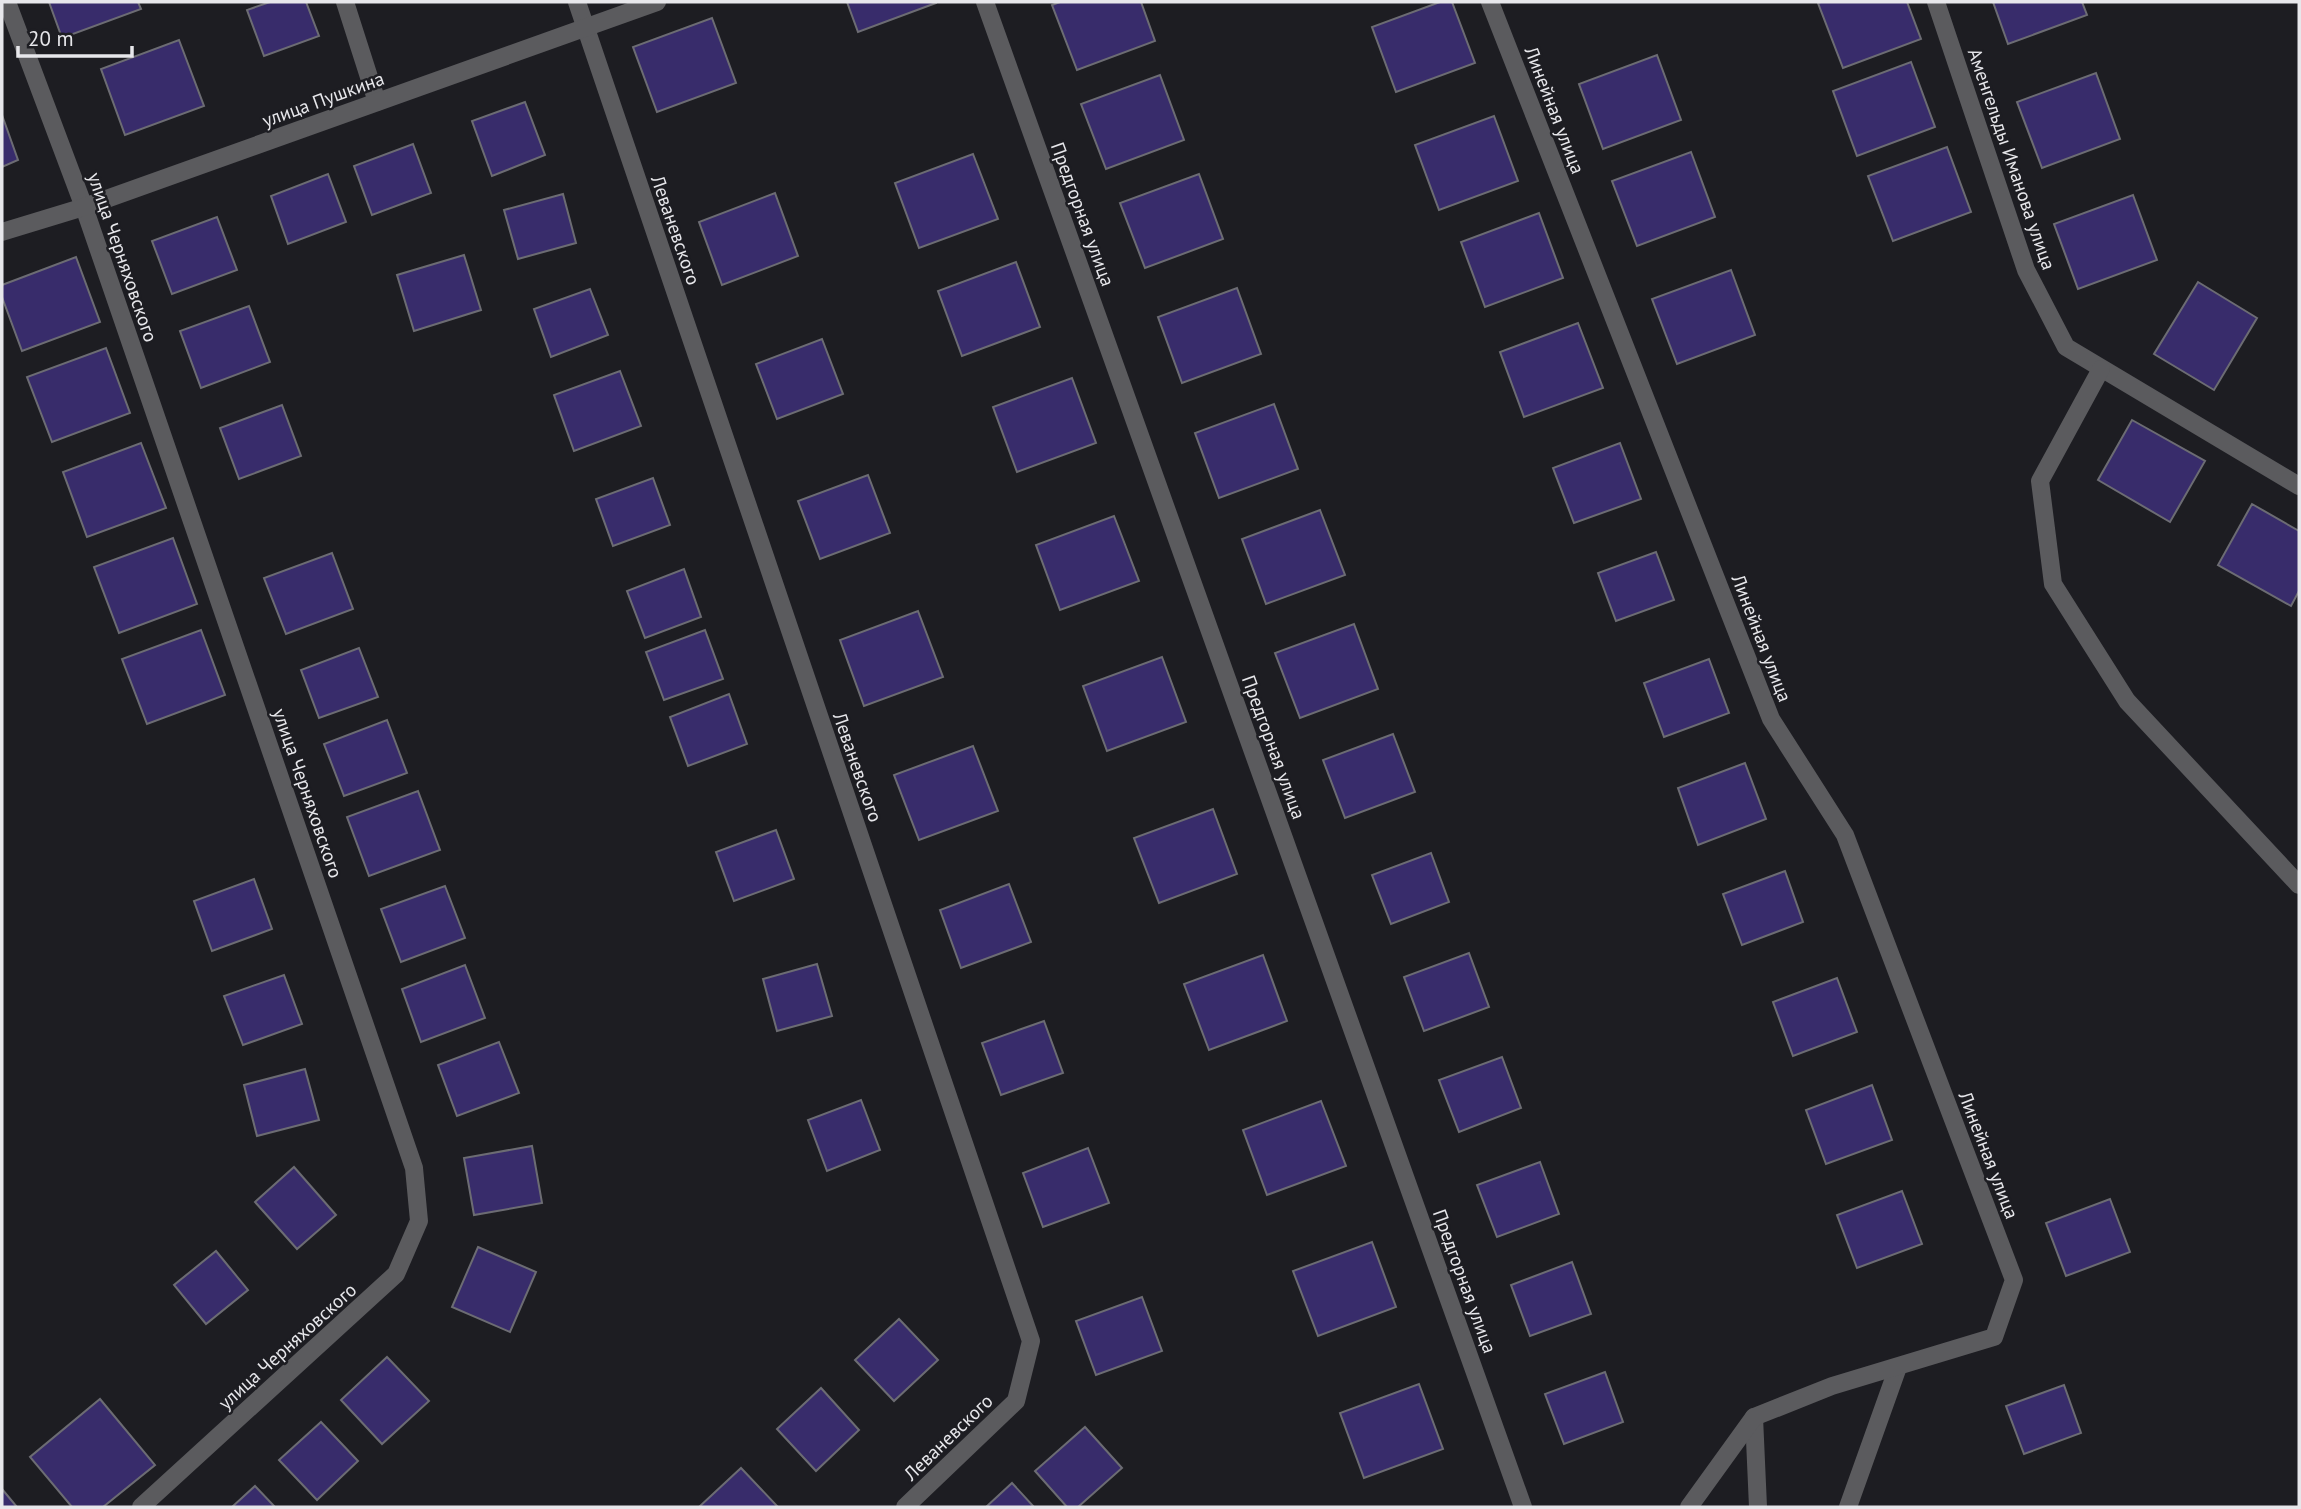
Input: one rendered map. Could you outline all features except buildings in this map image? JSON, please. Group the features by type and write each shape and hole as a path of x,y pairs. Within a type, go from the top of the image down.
{"street":[{"name":"улица Черняховского","path":"7,2 84,206 414,1168 419,1221 396,1275 141,1507"},
{"path":"345,2 377,102"},
{"name":"Леваневского","path":"577,2 1031,1341 1016,1401 905,1507"},
{"name":"улица Пушкина","path":"2,232 84,206 657,2"},
{"name":"Предгорная улица","path":"985,2 1523,1507"},
{"name":"Линейная улица","path":"1490,2 1771,719 1845,835 2014,1280 1994,1337 1898,1367"},
{"name":"Аменгельды Иманова улица","path":"1936,2 2026,270 2066,347 2299,486"},
{"path":"2101,369 2040,481 2053,584 2127,701 2299,885"},
{"path":"1689,1507 1754,1417 1832,1386 1898,1367"},
{"path":"1848,1507 1898,1367"},
{"path":"1754,1417 1758,1507"}]}
